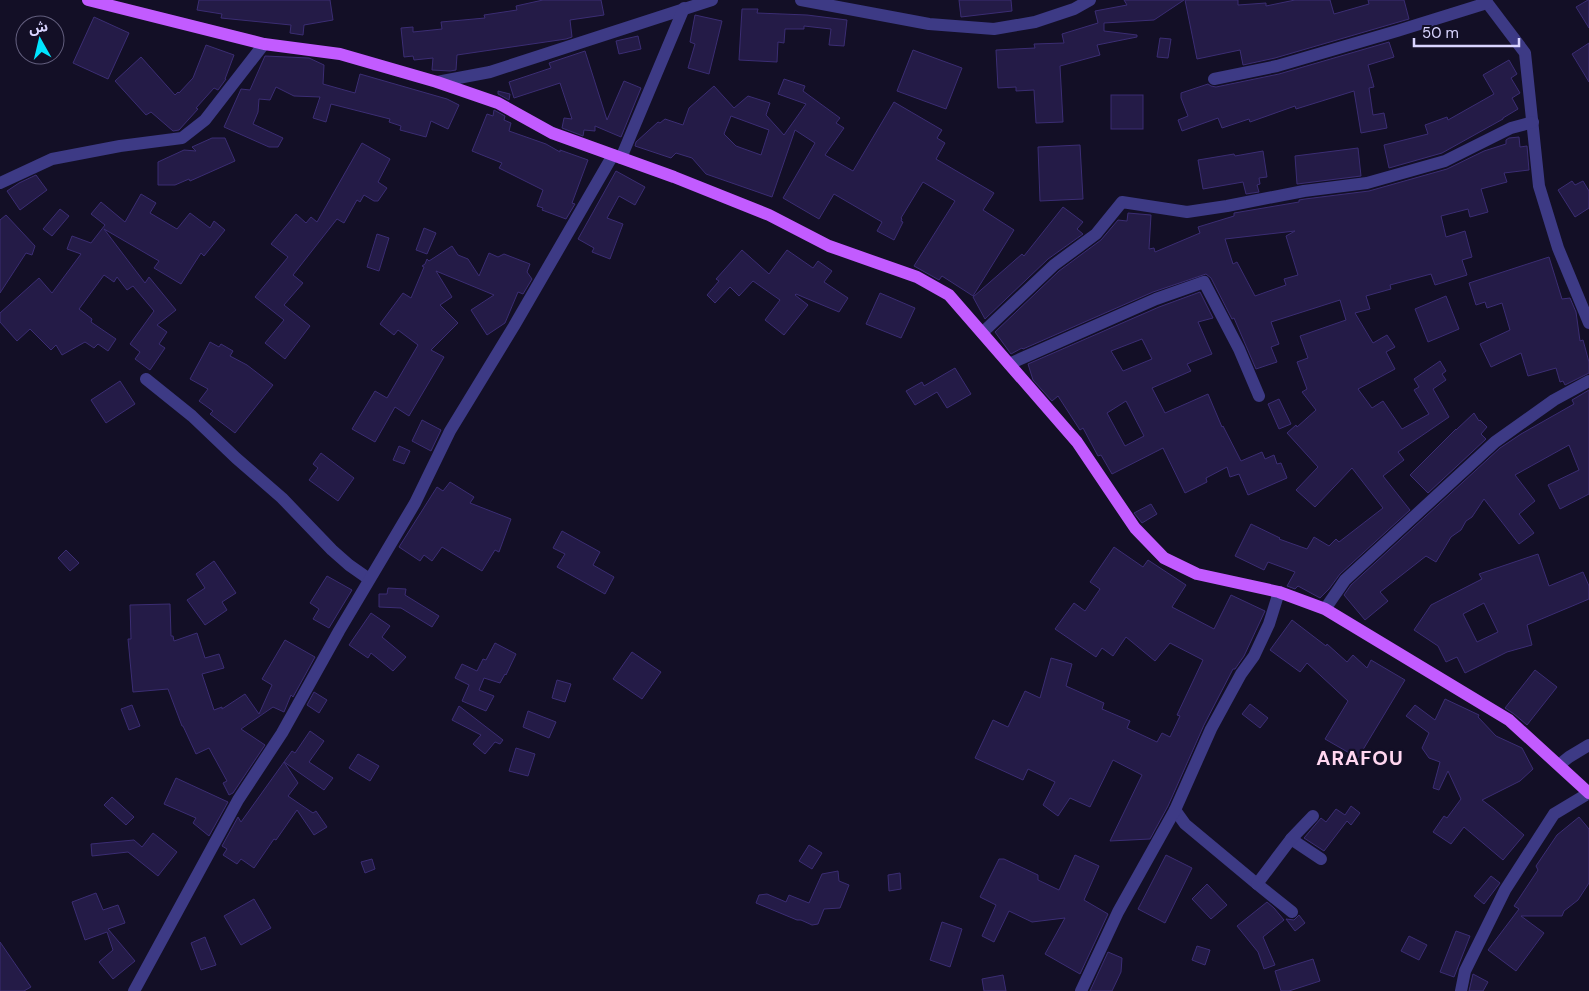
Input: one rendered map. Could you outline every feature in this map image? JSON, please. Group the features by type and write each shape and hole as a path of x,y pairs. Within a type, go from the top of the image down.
{"main road":[{"path":"88,0 264,44 340,54 437,82 498,103 552,133 617,156 769,216 829,246 917,276 949,295 1078,442 1135,528 1164,558 1197,574 1279,592 1325,609 1509,720 1589,793"}],"street":[{"path":"437,82 490,72 712,0"},
{"path":"801,0 929,24 994,29 1035,22 1074,9 1090,0"},
{"path":"1214,78 1277,66 1397,31 1486,1 1525,53 1539,186 1558,248 1589,323"},
{"path":"134,991 238,800 282,733 338,631 415,503 450,431 617,156 684,8"},
{"path":"0,183 52,160 120,146 182,138 205,120 264,44"},
{"path":"982,334 1054,265 1096,234 1122,202 1187,212 1367,182 1445,160 1511,128 1532,122"},
{"path":"1009,364 1156,299 1204,282 1239,349 1259,396"},
{"path":"146,379 192,416 282,498 332,550 369,579"},
{"path":"1325,609 1345,580 1495,442 1554,400 1589,381"},
{"path":"1081,991 1118,912 1175,810 1211,729 1241,674 1254,656 1269,624 1279,592"},
{"path":"1559,765 1589,745"},
{"path":"1461,991 1465,971 1505,890 1554,814 1589,793"},
{"path":"1175,810 1185,824 1292,912"},
{"path":"1257,884 1291,839 1313,816"},
{"path":"1291,839 1321,859"}],"building":[{"path":"199,0 330,0 333,20 304,25 303,35 290,33 291,25 221,18 222,14 197,10"},
{"path":"543,0 601,0 604,15 570,20 572,37 566,39 457,55 456,70 432,70 433,58 414,60 413,56 404,57 401,28 413,27 413,32 442,29 441,22 485,18 484,15 517,10 516,6"},
{"path":"959,0 1011,0 1012,11 961,17"},
{"path":"1124,0 1184,0 1154,20 1104,23 1104,31 1137,35 1137,37 1097,45 1100,55 1060,66 1063,122 1036,123 1034,90 1016,91 1016,87 998,88 996,50 1035,48 1034,44 1064,43 1062,34 1098,23 1095,11 1127,5"},
{"path":"1185,0 1238,0 1238,5 1266,3 1266,6 1295,0 1330,0 1334,14 1369,4 1368,0 1404,0 1409,19 1275,58 1243,65 1240,50 1197,59"},
{"path":"1589,0 1589,28 1576,7"},
{"path":"742,9 758,9 757,13 807,15 847,20 844,46 829,45 831,29 804,26 804,29 785,29 784,43 778,42 777,62 739,60"},
{"path":"695,15 722,21 709,74 688,68 695,44 690,42"},
{"path":"94,17 129,33 108,79 73,63"},
{"path":"638,36 641,49 619,54 616,41"},
{"path":"1160,38 1171,39 1168,58 1157,57"},
{"path":"1389,42 1394,57 1368,65 1374,87 1369,88 1373,115 1384,113 1387,128 1361,133 1354,91 1296,109 1295,106 1250,122 1249,119 1222,128 1218,118 1182,131 1178,120 1188,116 1181,93 1208,84 1216,87 1279,74"},
{"path":"1589,43 1589,82 1572,54"},
{"path":"206,45 234,55 226,79 218,90 214,88 179,130 173,131 151,112 146,115 115,81 141,57 175,95 193,78"},
{"path":"913,50 962,68 946,109 897,91"},
{"path":"585,51 607,120 624,81 641,88 621,137 595,126 595,131 584,130 583,136 562,128 564,118 572,119 560,83 514,98 509,82 551,68 549,63"},
{"path":"265,56 309,58 324,65 323,84 355,93 360,74 447,99 459,105 448,129 431,121 426,137 400,130 401,126 389,122 390,119 331,104 326,122 313,118 320,97 294,96 276,87 270,100 259,99 258,112 253,124 283,138 278,147 269,147 224,127 241,89 250,90"},
{"path":"1509,60 1517,74 1511,78 1520,93 1512,98 1518,109 1442,153 1389,168 1384,145 1428,134 1425,125 1447,117 1448,120 1494,94 1483,75"},
{"path":"784,79 805,86 803,91 840,118 836,123 844,128 825,155 853,171 894,102 942,130 937,138 945,143 936,159 994,193 983,210 1014,230 973,296 942,276 939,280 914,266 955,201 923,182 901,218 903,222 894,240 877,231 882,222 834,194 819,219 783,198 815,143 795,130 772,197 706,174 692,158 676,153 671,158 635,146 636,142 658,122 660,123 665,119 683,125 689,108 714,86 734,108 748,96 770,103 766,115 784,135 806,104 778,94","holes":["731,116 769,130 761,155 736,146 724,134"]},
{"path":"498,91 510,94 509,100 498,94"},
{"path":"1111,95 1143,95 1143,129 1111,129"},
{"path":"494,110 505,116 504,120 511,123 509,131 546,144 560,152 560,150 588,160 572,203 575,204 566,219 542,210 543,208 537,206 543,190 499,168 502,163 472,151 487,114 493,116"},
{"path":"1519,137 1520,147 1527,146 1529,170 1504,173 1507,182 1481,189 1488,212 1470,217 1468,209 1441,216 1446,237 1465,231 1472,257 1462,260 1467,275 1435,285 1431,274 1390,285 1391,289 1366,296 1370,309 1355,313 1373,343 1387,335 1395,347 1386,352 1395,369 1358,389 1372,408 1383,401 1402,429 1429,414 1414,390 1419,387 1414,379 1440,361 1446,371 1442,374 1446,380 1433,389 1449,417 1398,452 1404,460 1383,476 1410,510 1340,574 1320,598 1298,586 1295,589 1287,586 1295,572 1268,562 1264,570 1235,556 1251,524 1279,539 1307,549 1314,537 1329,546 1336,539 1339,542 1383,508 1352,468 1315,507 1296,490 1318,467 1287,433 1296,425 1297,427 1316,410 1302,392 1307,389 1297,362 1308,358 1300,336 1346,320 1340,300 1271,322 1279,344 1271,347 1277,362 1256,369 1234,318 1232,319 1211,278 1206,274 1153,292 1011,354 995,332 1059,271 1101,240 1118,220 1127,221 1128,213 1151,215 1149,249 1154,248 1155,252 1200,233 1198,227 1234,216 1234,213 1299,202 1299,200 1305,199 1369,191 1447,169 1484,151 1506,144 1506,140","holes":["1295,231 1286,236 1298,275 1284,279 1286,285 1255,296 1237,262 1233,264 1225,239"]},
{"path":"212,138 225,138 235,161 190,181 189,179 175,185 158,185 158,162 184,150 196,151 192,147"},
{"path":"362,143 390,159 378,182 387,188 378,201 374,201 364,195 360,202 357,200 344,223 337,219 293,275 303,283 284,305 310,326 285,359 265,343 284,320 255,297 288,257 271,244 296,214 306,223 311,217 317,222"},
{"path":"1080,145 1083,199 1040,201 1038,147"},
{"path":"1358,148 1361,176 1297,184 1295,156"},
{"path":"1263,151 1267,177 1259,178 1260,184 1257,185 1259,192 1246,194 1243,182 1203,189 1198,160"},
{"path":"616,171 645,187 635,205 619,196 607,218 623,224 610,259 592,252 594,248 578,239"},
{"path":"36,175 47,190 20,210 7,191"},
{"path":"1572,181 1575,185 1583,181 1589,191 1589,208 1575,217 1558,190"},
{"path":"141,194 156,203 150,213 177,229 190,213 210,228 214,221 225,230 204,256 201,253 181,284 154,268 159,261 104,229 145,283 149,277 176,310 157,325 167,332 159,344 165,348 150,370 135,359 140,352 130,344 154,311 133,286 127,290 117,277 114,282 104,275 79,309 92,319 91,322 116,339 108,351 98,344 94,348 85,342 62,355 56,345 51,350 30,329 17,341 0,322 0,313 39,278 52,293 81,254 67,249 72,236 91,243 105,225 91,214 101,202 125,222"},
{"path":"1063,207 1083,222 1077,229 1083,234 1048,259 985,319 973,297 1022,254 1024,256"},
{"path":"60,209 69,216 52,236 43,229"},
{"path":"6,215 35,246 32,255 26,253 0,293 0,220"},
{"path":"424,228 436,233 427,254 416,250"},
{"path":"377,234 389,238 379,271 367,267"},
{"path":"452,246 458,255 468,259 479,276 489,253 498,257 504,254 530,264 527,272 532,279 523,294 518,292 505,323 487,335 471,310 494,295 436,271 452,297 440,305 458,323 431,350 444,357 409,416 395,407 375,442 352,429 375,391 387,398 418,345 398,330 394,335 380,324 403,293 411,298 424,267 422,266 427,259 429,261"},
{"path":"742,250 769,274 787,250 813,268 818,261 832,271 824,282 848,298 839,312 796,294 808,305 784,335 765,320 780,300 753,281 739,296 730,287 715,303 707,295 719,281 716,279"},
{"path":"1549,257 1562,299 1570,298 1576,312 1580,341 1583,340 1589,362 1589,373 1565,385 1563,381 1560,382 1556,368 1528,376 1521,353 1491,367 1480,344 1510,330 1502,303 1487,308 1485,302 1476,305 1469,283"},
{"path":"1200,292 1213,318 1198,322 1212,354 1187,364 1191,371 1152,388 1165,413 1208,394 1222,427 1241,461 1262,452 1265,459 1274,455 1277,464 1281,463 1287,478 1248,495 1239,474 1230,477 1227,467 1206,478 1207,482 1185,493 1163,448 1112,474 1101,455 1098,456 1083,428 1080,430 1058,396 1052,401 1033,380 1028,364 1159,307","holes":["1142,339 1152,359 1123,371 1111,351","1126,401 1144,436 1125,446 1107,413"]},
{"path":"880,293 915,308 901,338 866,324"},
{"path":"1446,296 1459,329 1428,342 1415,309"},
{"path":"210,342 219,347 221,344 233,351 230,356 247,365 273,385 235,433 210,414 213,411 199,401 208,389 190,379"},
{"path":"955,368 971,394 947,408 937,392 915,405 906,391 922,382 924,386"},
{"path":"120,381 135,404 106,423 91,400"},
{"path":"1589,390 1589,494 1560,509 1548,485 1579,470 1569,445 1515,475 1535,501 1519,514 1534,533 1519,544 1484,499 1461,530 1451,537 1436,562 1426,556 1380,592 1388,601 1365,620 1344,595 1351,585 1500,448 1574,404 1572,400"},
{"path":"1279,399 1291,424 1279,429 1268,404"},
{"path":"1474,413 1479,421 1487,427 1481,434 1486,439 1428,493 1410,475"},
{"path":"422,420 441,430 431,451 412,441"},
{"path":"399,446 410,451 404,464 393,460"},
{"path":"321,453 354,478 338,501 309,480 318,468 313,464"},
{"path":"450,482 474,497 470,503 511,519 499,552 495,550 482,571 442,547 432,561 424,555 420,561 399,547 437,487 443,491"},
{"path":"1151,504 1157,514 1142,523 1134,513"},
{"path":"562,531 600,552 593,565 614,577 605,594 557,567 565,554 553,548"},
{"path":"1114,547 1143,567 1148,560 1186,585 1172,607 1214,629 1231,595 1265,611 1244,656 1235,669 1233,669 1204,725 1168,806 1150,839 1110,841 1142,775 1113,760 1090,807 1070,798 1058,816 1043,805 1055,782 1028,769 1023,780 975,758 993,720 1008,727 1025,691 1040,698 1051,658 1072,664 1066,686 1104,703 1102,709 1130,721 1127,728 1157,742 1162,733 1170,737 1180,716 1177,715 1203,660 1170,643 1155,661 1126,637 1113,656 1102,648 1096,657 1055,629 1074,603 1085,611 1100,589 1090,582"},
{"path":"66,550 79,563 70,571 58,558"},
{"path":"1538,554 1549,586 1583,572 1589,586 1589,599 1527,625 1532,645 1507,652 1465,673 1457,657 1446,662 1438,646 1414,630 1431,605 1482,579 1479,574","holes":["1484,603 1498,632 1477,642 1463,614"]},
{"path":"214,561 236,593 222,602 227,610 205,625 187,600 205,588 196,574"},
{"path":"327,576 352,590 329,628 313,619 319,609 310,603"},
{"path":"388,588 406,589 405,595 439,616 432,627 401,608 379,607 379,594 387,594"},
{"path":"170,604 171,636 173,636 174,641 197,633 205,658 219,654 224,668 202,674 214,710 222,707 222,709 245,694 259,714 272,685 262,679 285,640 315,657 293,697 291,695 284,712 273,707 241,729 265,745 233,793 229,795 223,783 227,781 209,748 196,754 182,726 168,689 133,692 128,639 131,639 130,605"},
{"path":"371,613 390,626 382,637 406,657 393,671 371,653 368,658 349,645"},
{"path":"1292,620 1326,646 1327,644 1347,662 1353,655 1367,668 1371,660 1405,680 1358,758 1325,739 1348,701 1307,663 1300,672 1270,650"},
{"path":"495,643 516,654 500,683 484,678 479,690 494,696 486,711 462,701 469,685 455,678 462,664 477,671 483,659 486,660"},
{"path":"632,652 661,672 642,699 613,679"},
{"path":"1535,670 1557,687 1527,725 1505,708"},
{"path":"557,680 571,684 565,702 552,698"},
{"path":"314,692 327,700 319,713 307,705"},
{"path":"1445,699 1479,715 1478,717 1496,736 1522,748 1533,769 1520,781 1482,800 1524,835 1503,860 1464,827 1451,844 1433,832 1444,816 1447,818 1461,799 1448,771 1439,790 1433,788 1440,762 1429,758 1422,748 1429,733 1406,716 1415,705 1435,720"},
{"path":"1250,704 1268,718 1260,728 1242,714"},
{"path":"132,705 140,726 129,730 121,709"},
{"path":"459,706 503,740 500,744 495,742 485,754 473,744 481,735 452,720"},
{"path":"528,711 556,722 549,738 523,727"},
{"path":"310,731 324,741 309,762 333,778 324,790 284,762 292,751 295,753"},
{"path":"516,748 535,754 528,776 509,771"},
{"path":"358,754 379,766 370,781 349,768"},
{"path":"284,762 298,783 288,796 313,813 316,811 327,827 314,835 297,810 254,868 241,859 237,864 223,855 227,849 222,846 238,817 241,822"},
{"path":"176,778 228,802 209,836 193,823 196,818 164,804"},
{"path":"112,797 134,817 126,825 104,805"},
{"path":"1351,806 1360,813 1351,825 1347,821 1324,851 1304,838 1321,818 1326,822 1336,809 1345,815"},
{"path":"1579,817 1589,829 1589,883 1578,900 1564,911 1562,916 1521,916 1544,933 1516,971 1488,950 1519,909 1514,906 1538,870 1536,866 1557,835"},
{"path":"153,833 177,852 158,876 128,852 92,856 91,844 134,840 142,847"},
{"path":"809,845 822,853 812,869 799,861"},
{"path":"1075,855 1099,866 1084,900 1108,914 1080,974 1045,954 1065,918 1032,922 1009,911 994,942 982,936 996,905 980,897 999,859 1004,859 1038,875 1038,880 1059,890"},
{"path":"1166,855 1192,868 1165,923 1138,909"},
{"path":"372,859 375,869 365,873 361,862"},
{"path":"838,871 839,881 849,885 840,908 824,909 818,924 812,925 797,920 756,903 759,895 767,894 786,902 789,895 809,903 822,874"},
{"path":"900,873 901,889 889,891 888,875"},
{"path":"1491,876 1500,883 1484,904 1474,896"},
{"path":"1207,884 1227,905 1211,919 1192,899"},
{"path":"96,893 103,910 118,905 125,923 108,929 135,961 113,979 99,962 113,950 107,932 85,940 72,902"},
{"path":"254,899 271,928 241,945 224,916"},
{"path":"1267,902 1284,920 1263,937 1275,965 1264,969 1258,952 1237,926"},
{"path":"1299,915 1305,923 1295,931 1286,919 1294,920"},
{"path":"942,922 962,929 950,967 930,960"},
{"path":"1456,931 1470,936 1454,977 1440,972"},
{"path":"1409,936 1427,945 1419,960 1401,951"},
{"path":"205,937 216,965 201,970 191,943"},
{"path":"0,942 31,987 24,991 0,991"},
{"path":"1197,946 1210,950 1205,965 1192,960"},
{"path":"1108,952 1122,958 1121,972 1112,991 1090,991"},
{"path":"1313,959 1320,981 1289,991 1281,991 1275,971"},
{"path":"1473,974 1488,982 1483,991 1469,991"},
{"path":"1003,975 1006,991 984,991 982,979"}],"district":[{"name":"ARAFOU","path":"1360,758"}]}
